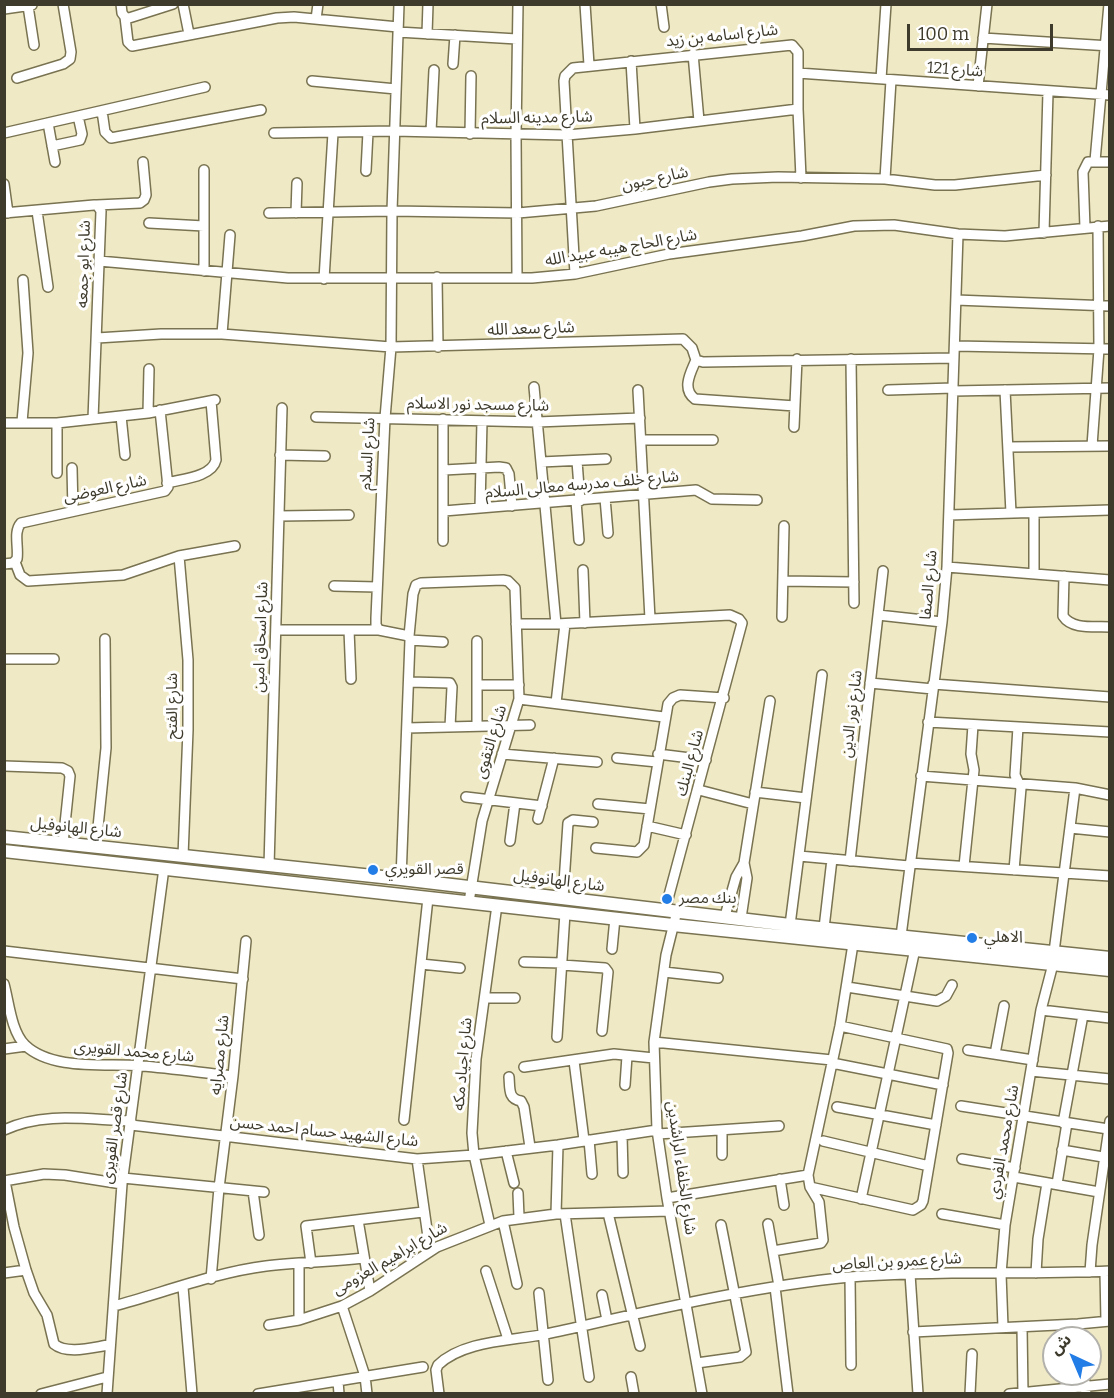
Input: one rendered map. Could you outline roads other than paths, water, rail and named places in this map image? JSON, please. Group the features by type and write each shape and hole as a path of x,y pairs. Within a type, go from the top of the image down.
{"street":[{"path":"17,78 63,64 70,59 71,52 63,4"},
{"path":"121,4 128,42 132,46 277,18 316,19 427,34 517,39"},
{"path":"124,16 129,18 173,4"},
{"path":"183,4 189,34"},
{"path":"316,19 318,4"},
{"name":"شارع السلام","path":"379,630 376,626 377,587 385,418 391,347 392,212 399,4"},
{"path":"427,34 428,4"},
{"path":"517,278 518,4"},
{"path":"585,4 589,65"},
{"path":"662,4 664,27"},
{"path":"881,79 886,4"},
{"path":"978,86 987,4"},
{"path":"1095,161 1105,95 1109,4"},
{"path":"4,9 31,5 34,45"},
{"path":"453,64 454,35"},
{"path":"983,38 1107,46"},
{"name":"شارع اسامه بن زيد","path":"567,135 564,81 567,71 589,65 792,45 798,52 801,178"},
{"path":"693,54 699,121"},
{"path":"631,61 635,129"},
{"path":"432,132 434,70"},
{"name":"شارع 121","path":"798,73 1105,95"},
{"path":"470,134 471,76"},
{"path":"885,179 891,80"},
{"path":"312,81 396,89"},
{"path":"4,133 205,87"},
{"path":"1044,233 1048,92"},
{"name":"شارع مدينه السلام","path":"274,133 394,131 567,135 798,109"},
{"path":"102,111 105,132 107,137 111,138 261,110"},
{"path":"52,146 80,140 82,134 78,116"},
{"path":"48,123 55,162"},
{"path":"366,171 368,132"},
{"path":"324,279 333,133"},
{"path":"567,135 575,274"},
{"path":"97,205 140,203 144,200 146,195 143,162"},
{"path":"1085,228 1083,172 1088,162 1110,162"},
{"path":"204,170 204,272"},
{"name":"شارع حبون","path":"269,213 518,213 596,206 709,182 755,178 885,179 955,185 1046,175"},
{"path":"296,213 297,183"},
{"path":"4,184 6,213"},
{"name":"شارع ابو جمعه","path":"6,213 97,205 101,214 93,418"},
{"path":"38,211 48,287"},
{"path":"148,223 204,226"},
{"name":"شارع الحاج هيبه عبيد الله","path":"99,261 227,274 324,279 517,278 575,274 669,254 802,236 854,226 894,225 958,234 1005,236 1110,225"},
{"path":"1092,446 1099,349 1105,306 1098,226"},
{"name":"شارع الصفا","path":"901,936 942,622 947,567 958,234"},
{"path":"222,334 230,235"},
{"path":"437,278 438,347"},
{"path":"22,423 28,353 23,280"},
{"path":"956,300 1105,306"},
{"name":"شارع سعد الله","path":"97,338 161,334 222,334 391,347 683,339 692,348 696,360"},
{"path":"955,346 1110,349"},
{"path":"795,406 695,399 690,395 688,389 696,360 703,362 954,358"},
{"path":"794,427 797,359"},
{"path":"851,359 854,603"},
{"path":"148,412 149,369"},
{"path":"534,387 560,624 556,703"},
{"path":"888,390 1110,388"},
{"path":"516,624 650,619 638,390"},
{"path":"1005,390 1011,513"},
{"path":"4,423 57,423 121,416 213,400 216,460 214,466 207,472 167,483"},
{"name":"شارع اسحاق امين","path":"269,866 282,408"},
{"name":"شارع العوضى","path":"15,562 18,556 18,526 21,523 165,491 167,483 160,410"},
{"path":"121,416 125,455"},
{"name":"شارع مسجد نور الاسلام","path":"316,417 537,422 640,418"},
{"path":"443,419 443,541"},
{"path":"480,508 482,421"},
{"path":"57,423 57,473"},
{"path":"641,440 713,440"},
{"path":"1008,447 1110,446"},
{"path":"280,456 325,456"},
{"path":"541,462 606,459"},
{"path":"577,460 579,540"},
{"path":"444,470 503,466 509,471 512,506"},
{"path":"72,468 73,511"},
{"name":"شارع خلف مدرسه معالى السلام","path":"444,511 696,490 712,499 757,500"},
{"path":"605,498 608,533"},
{"path":"949,515 1110,510"},
{"path":"1034,513 1034,574"},
{"path":"279,516 349,515"},
{"path":"782,617 784,526"},
{"path":"4,564 15,562 20,575 28,581 123,575 179,556 235,546"},
{"name":"شارع الفتح","path":"179,556 188,660 183,856"},
{"path":"947,567 1110,580"},
{"path":"583,570 585,623"},
{"name":"شارع نور الدين","path":"850,861 883,571"},
{"path":"1064,576 1064,616 1066,620 1073,625 1110,627"},
{"name":"شارع التقوى","path":"410,638 413,594 416,585 508,581 515,588 519,699 481,826 469,902"},
{"path":"783,581 854,582"},
{"path":"334,586 377,587"},
{"name":"شارع البنك","path":"650,619 730,615 742,623 686,835 671,910"},
{"path":"878,615 942,622"},
{"path":"276,630 379,630 410,638 443,642"},
{"path":"349,630 351,679"},
{"path":"401,879 410,638"},
{"path":"96,847 106,748 105,639"},
{"path":"477,641 477,726"},
{"path":"4,658 54,658"},
{"path":"790,925 822,675"},
{"path":"409,682 450,683 452,687 450,727"},
{"path":"870,683 1110,697"},
{"path":"477,685 519,685"},
{"path":"596,848 637,852 644,844 664,717 668,704 673,698 680,695 724,698"},
{"path":"519,699 664,717"},
{"path":"741,918 747,878 744,863 770,701"},
{"path":"928,722 1018,728 1109,729"},
{"path":"407,728 530,725"},
{"path":"964,866 973,779 971,750 973,725"},
{"path":"1014,870 1021,788 1015,777 1018,728"},
{"path":"502,754 597,762"},
{"path":"538,819 554,758"},
{"path":"617,758 706,760"},
{"path":"4,766 62,768 68,771 70,776 63,843"},
{"path":"921,776 1075,788 1110,795"},
{"name":"شارع محمد الفردي","path":"1003,1327 1001,1274 1005,1225 1041,1010 1054,958 1075,788"},
{"path":"699,790 753,804"},
{"path":"755,792 806,798"},
{"path":"466,797 542,806"},
{"path":"510,841 515,803"},
{"path":"598,804 650,809"},
{"path":"563,898 568,823 573,820 592,822"},
{"path":"647,826 686,835"},
{"path":"1070,828 1110,832"},
{"name":"شارع الهانوفيل","path":"4,837 401,879 901,936 1054,958 1110,970"},
{"name":"شارع الهانوفيل","path":"4,851 853,944 1054,958 1110,958"},
{"path":"799,856 1110,876"},
{"path":"824,928 832,859"},
{"path":"725,916 736,877 744,863"},
{"name":"شارع قصر القويرى","path":"107,1394 122,1181 164,868"},
{"path":"404,1120 428,898"},
{"name":"شارع اجياد مكه","path":"490,1225 474,1155 472,1133 476,1059 497,905"},
{"name":"شارع الخلفاء الراشدين","path":"671,910 673,925 654,1042 658,1132 667,1198 702,1394"},
{"path":"557,1037 565,913"},
{"path":"612,950 615,918"},
{"name":"شارع مصرايه","path":"211,1279 246,941"},
{"path":"773,1251 822,1242 819,1202 810,1187 808,1175 840,1026 853,944"},
{"path":"861,1198 881,1115 915,949"},
{"path":"4,951 243,979"},
{"path":"525,962 605,968 608,972 602,1031"},
{"path":"421,964 460,968"},
{"path":"664,972 718,978"},
{"path":"847,987 937,1001 946,996 952,985"},
{"path":"4,1049 26,1046 15,1029 5,986"},
{"path":"485,998 515,998"},
{"path":"995,1054 1004,1006"},
{"path":"1041,1010 1110,1018"},
{"path":"1036,1273 1038,1239 1062,1150 1083,1015"},
{"path":"810,1187 913,1210 918,1209 923,1200 947,1049 840,1026"},
{"path":"654,1042 832,1061 943,1085"},
{"name":"شارع محمد القويرى","path":"26,1046 56,1060 74,1063 139,1066 233,1076"},
{"path":"968,1050 1033,1060"},
{"path":"524,1067 614,1054 654,1058"},
{"path":"625,1085 627,1056"},
{"path":"574,1061 592,1174"},
{"path":"1031,1071 1110,1079"},
{"path":"509,1077 512,1097 514,1100 521,1101 524,1107 530,1148"},
{"path":"961,1106 1065,1123 1109,1124 1090,1272"},
{"path":"837,1107 936,1125"},
{"name":"شارع الشهيد حسام احمد حسن","path":"4,1130 17,1124 55,1118 131,1123 226,1137 417,1159 474,1155 622,1135 779,1126"},
{"path":"722,1130 723,1155"},
{"path":"622,1135 623,1173"},
{"path":"823,1141 929,1166"},
{"path":"558,1145 560,1214 590,1377"},
{"path":"1062,1150 1106,1155"},
{"path":"506,1151 516,1188 519,1217"},
{"path":"417,1159 430,1251"},
{"path":"963,1159 1099,1195 1110,1200"},
{"path":"109,1346 68,1349 58,1347 52,1339 47,1315 34,1293 26,1270 5,1181 44,1174 264,1192"},
{"path":"667,1198 808,1175"},
{"path":"780,1179 784,1205"},
{"path":"253,1191 259,1235"},
{"name":"شارع ابراهيم العزومى","path":"269,1325 299,1320 342,1306 370,1291 430,1251 502,1221 519,1217 560,1214 670,1210"},
{"path":"311,1263 306,1226 423,1212"},
{"path":"608,1213 640,1346"},
{"path":"942,1214 1005,1225"},
{"path":"358,1220 370,1291"},
{"path":"502,1221 517,1284"},
{"path":"768,1224 773,1251 788,1394"},
{"path":"697,1363 740,1357 746,1352 721,1225"},
{"path":"114,1306 266,1266 363,1257"},
{"path":"299,1264 299,1320"},
{"path":"4,1273 26,1270"},
{"path":"486,1271 508,1339"},
{"path":"913,1332 1108,1321 1107,1271"},
{"name":"شارع عمرو بن العاص","path":"439,1394 436,1370 438,1365 442,1361 482,1344 543,1334 735,1294 850,1277 1107,1271"},
{"path":"910,1274 918,1394"},
{"path":"850,1277 851,1365"},
{"path":"183,1287 192,1394"},
{"path":"539,1293 548,1380"},
{"path":"602,1295 607,1320"},
{"path":"342,1306 365,1376 367,1394"},
{"path":"1022,1327 1023,1393"},
{"path":"970,1394 972,1354"},
{"path":"258,1394 423,1367"},
{"path":"41,1394 107,1377"},
{"path":"631,1377 634,1394"},
{"path":"338,1380 339,1394"},
{"path":"1009,1394 1085,1390 1110,1384"}],"place":[{"name":"قصر القويري","path":"373,870"},
{"name":"بنك مصر","path":"667,899"},
{"name":"الاهلي","path":"972,938"}]}
